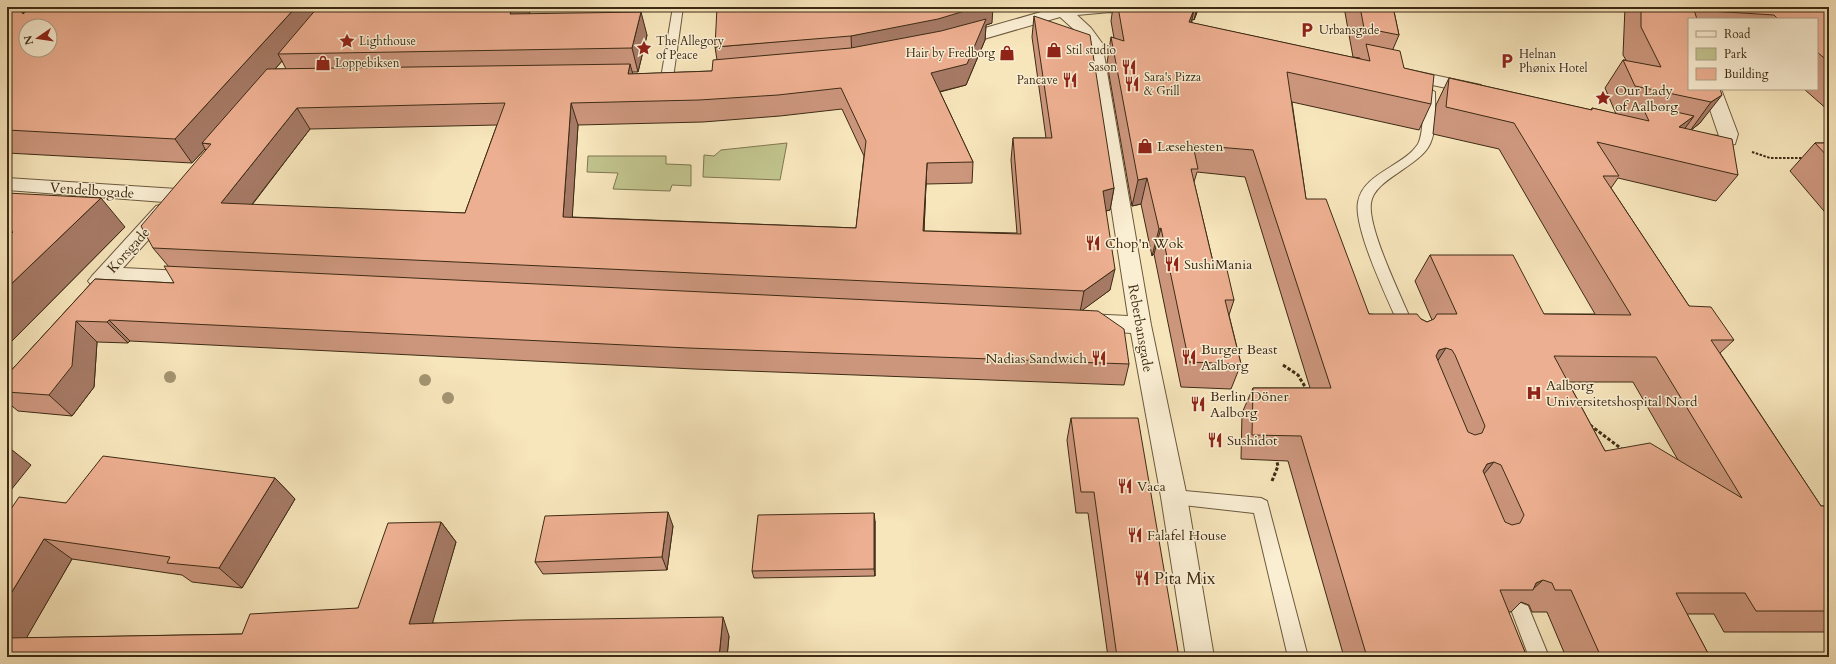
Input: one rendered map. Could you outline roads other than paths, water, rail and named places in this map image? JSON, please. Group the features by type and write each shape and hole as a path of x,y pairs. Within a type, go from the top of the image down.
{"street":[{"path":"940,46 1062,8 1110,8 1156,17"},
{"name":"Reberbansgade","path":"1062,8 1086,31 1094,44 1140,325 1174,497 1200,657"},
{"path":"1386,70 1493,93"},
{"path":"1688,137 1714,142 1723,142 1728,140 1729,134 1712,90"},
{"name":"Vendelbogade","path":"7,184 182,190"},
{"name":"Korsgade","path":"84,297 182,190"},
{"path":"105,275 221,280"},
{"path":"1068,322 1140,325"}],"lane":[{"path":"667,78 678,7"},
{"path":"1412,340 1367,230 1364,214 1367,193 1411,158 1425,142 1431,79"},
{"path":"1174,497 1261,506 1298,657"},
{"path":"1521,612 1539,657"}],"place":[{"name":"Urbansgade","path":"1307,30"},
{"name":"Lighthouse","path":"347,41"},
{"name":"The Allegory of Peace","path":"644,48"},
{"name":"Stil studio","path":"1054,50"},
{"name":"Hair by Fredborg","path":"1007,53"},
{"name":"Helnan Phønix Hotel","path":"1507,61"},
{"name":"Loppebiksen","path":"323,63"},
{"name":"Sason","path":"1129,67"},
{"name":"Pancave","path":"1070,80"},
{"name":"Sara's Pizza & Grill","path":"1132,84"},
{"name":"Our Lady of Aalborg","path":"1603,98"},
{"name":"Læsehesten","path":"1145,146"},
{"name":"Chop'n Wok","path":"1093,243"},
{"name":"SushiMania","path":"1172,264"},
{"name":"Burger Beast Aalborg","path":"1189,357"},
{"name":"Nadias Sandwich","path":"1099,358"},
{"name":"Aalborg Universitetshospital Nord","path":"1534,393"},
{"name":"Berlin Döner Aalborg","path":"1198,404"},
{"name":"Sushidot","path":"1215,440"},
{"name":"Vaca","path":"1125,486"},
{"name":"Falafel House","path":"1135,535"},
{"name":"Pita Mix","path":"1142,578"}]}
